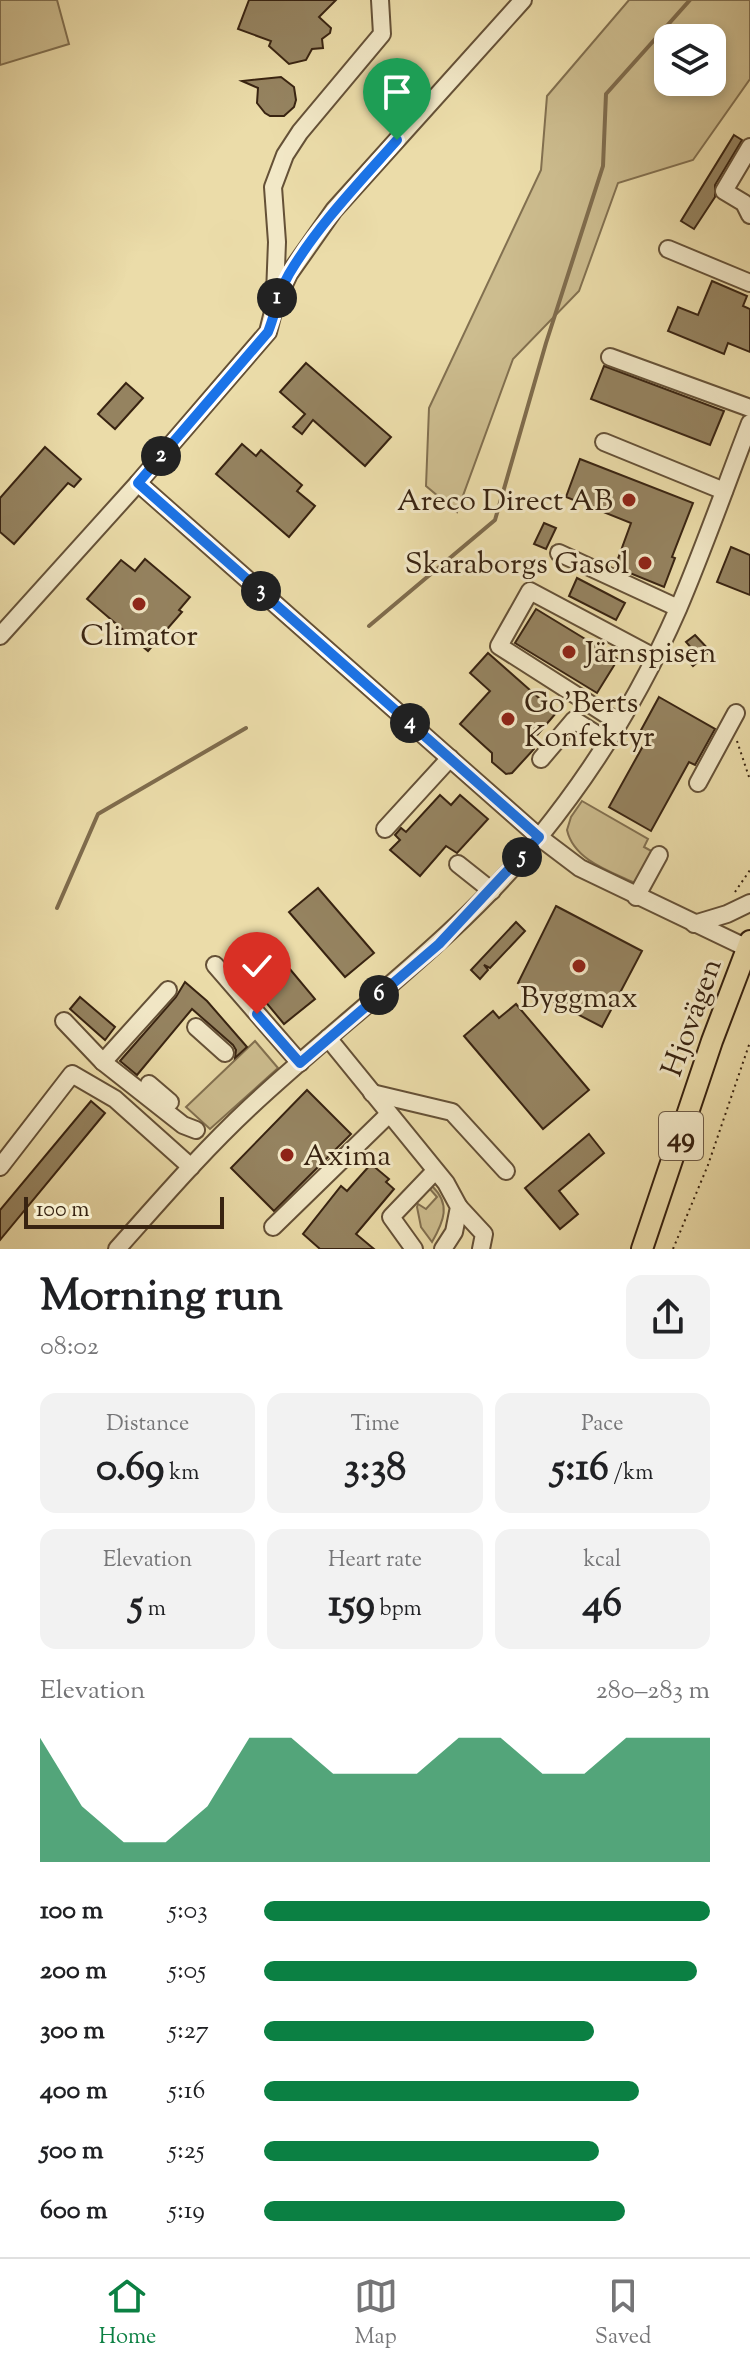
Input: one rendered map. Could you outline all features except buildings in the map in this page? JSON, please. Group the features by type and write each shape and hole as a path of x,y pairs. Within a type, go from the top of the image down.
{"main road":[{"name":"Hjovägen","path":"642,1249 748,945"}],"street":[{"path":"0,636 268,332 275,304 277,242 273,187 285,155 300,132 382,34 380,0"},
{"path":"275,304 289,274 334,210 523,0"},
{"path":"750,147 724,191 744,203 750,215"},
{"path":"668,249 750,283"},
{"path":"610,357 750,408"},
{"path":"117,1249 213,1144 328,1038 439,944 492,891 539,837 607,741 654,657 678,608 750,423"},
{"path":"604,442 724,491"},
{"path":"138,483 539,837 580,868 636,897 748,945"},
{"path":"559,553 678,608"},
{"path":"618,722 499,646 530,591 654,657"},
{"path":"698,783 733,719"},
{"path":"541,759 574,720 607,741"},
{"path":"385,829 450,758"},
{"path":"636,897 659,855"},
{"path":"458,864 492,891"},
{"path":"694,924 727,914 742,902"},
{"path":"215,965 300,1063"},
{"path":"103,1062 168,990"},
{"path":"64,1021 103,1062 183,1125 196,1130 213,1144"},
{"path":"196,1027 225,1053"},
{"path":"328,1038 446,1183 459,1207 484,1234 481,1249"},
{"path":"0,1167 72,1074 115,1099 191,1167"},
{"path":"149,1084 189,1118 196,1130"},
{"path":"372,1093 452,1112 506,1171"},
{"path":"273,1227 389,1114"},
{"path":"412,1248 391,1217 435,1171"},
{"path":"443,1249 454,1232 459,1207"}],"path":[{"path":"733,719 750,780"},
{"path":"742,902 735,892 750,870"},
{"path":"673,1249 708,1165 750,1042"}],"shaded area":[{"path":"0,0 57,0 69,44 0,65"},
{"path":"629,0 750,0 750,79 693,160 618,183 579,291 513,359 457,512 426,486 429,408 541,170 547,96"},
{"path":"582,801 648,839 644,847 655,853 637,884 595,864 571,841 567,830 571,817"},
{"path":"255,1041 278,1068 210,1129 186,1107"},
{"path":"432,1186 442,1199 444,1213 432,1242 421,1227 417,1207 418,1204 426,1209 437,1197 429,1188"}],"waterway":[{"path":"369,626 495,520 546,343 603,166 606,94 690,0"},
{"path":"57,908 98,814 246,728"}],"place":[{"name":"Areco Direct AB","path":"629,500"},
{"name":"Skaraborgs Gasol","path":"645,563"},
{"name":"Climator","path":"139,604"},
{"name":"Järnspisen","path":"569,652"},
{"name":"Go'Berts Konfektyr","path":"508,719"},
{"name":"Byggmax","path":"579,966"},
{"name":"Axima","path":"287,1155"}],"route":[{"path":"257,1014 300,1063 439,944 492,891 539,837 138,483 268,332 275,304 289,274 334,210 397,140"}]}
